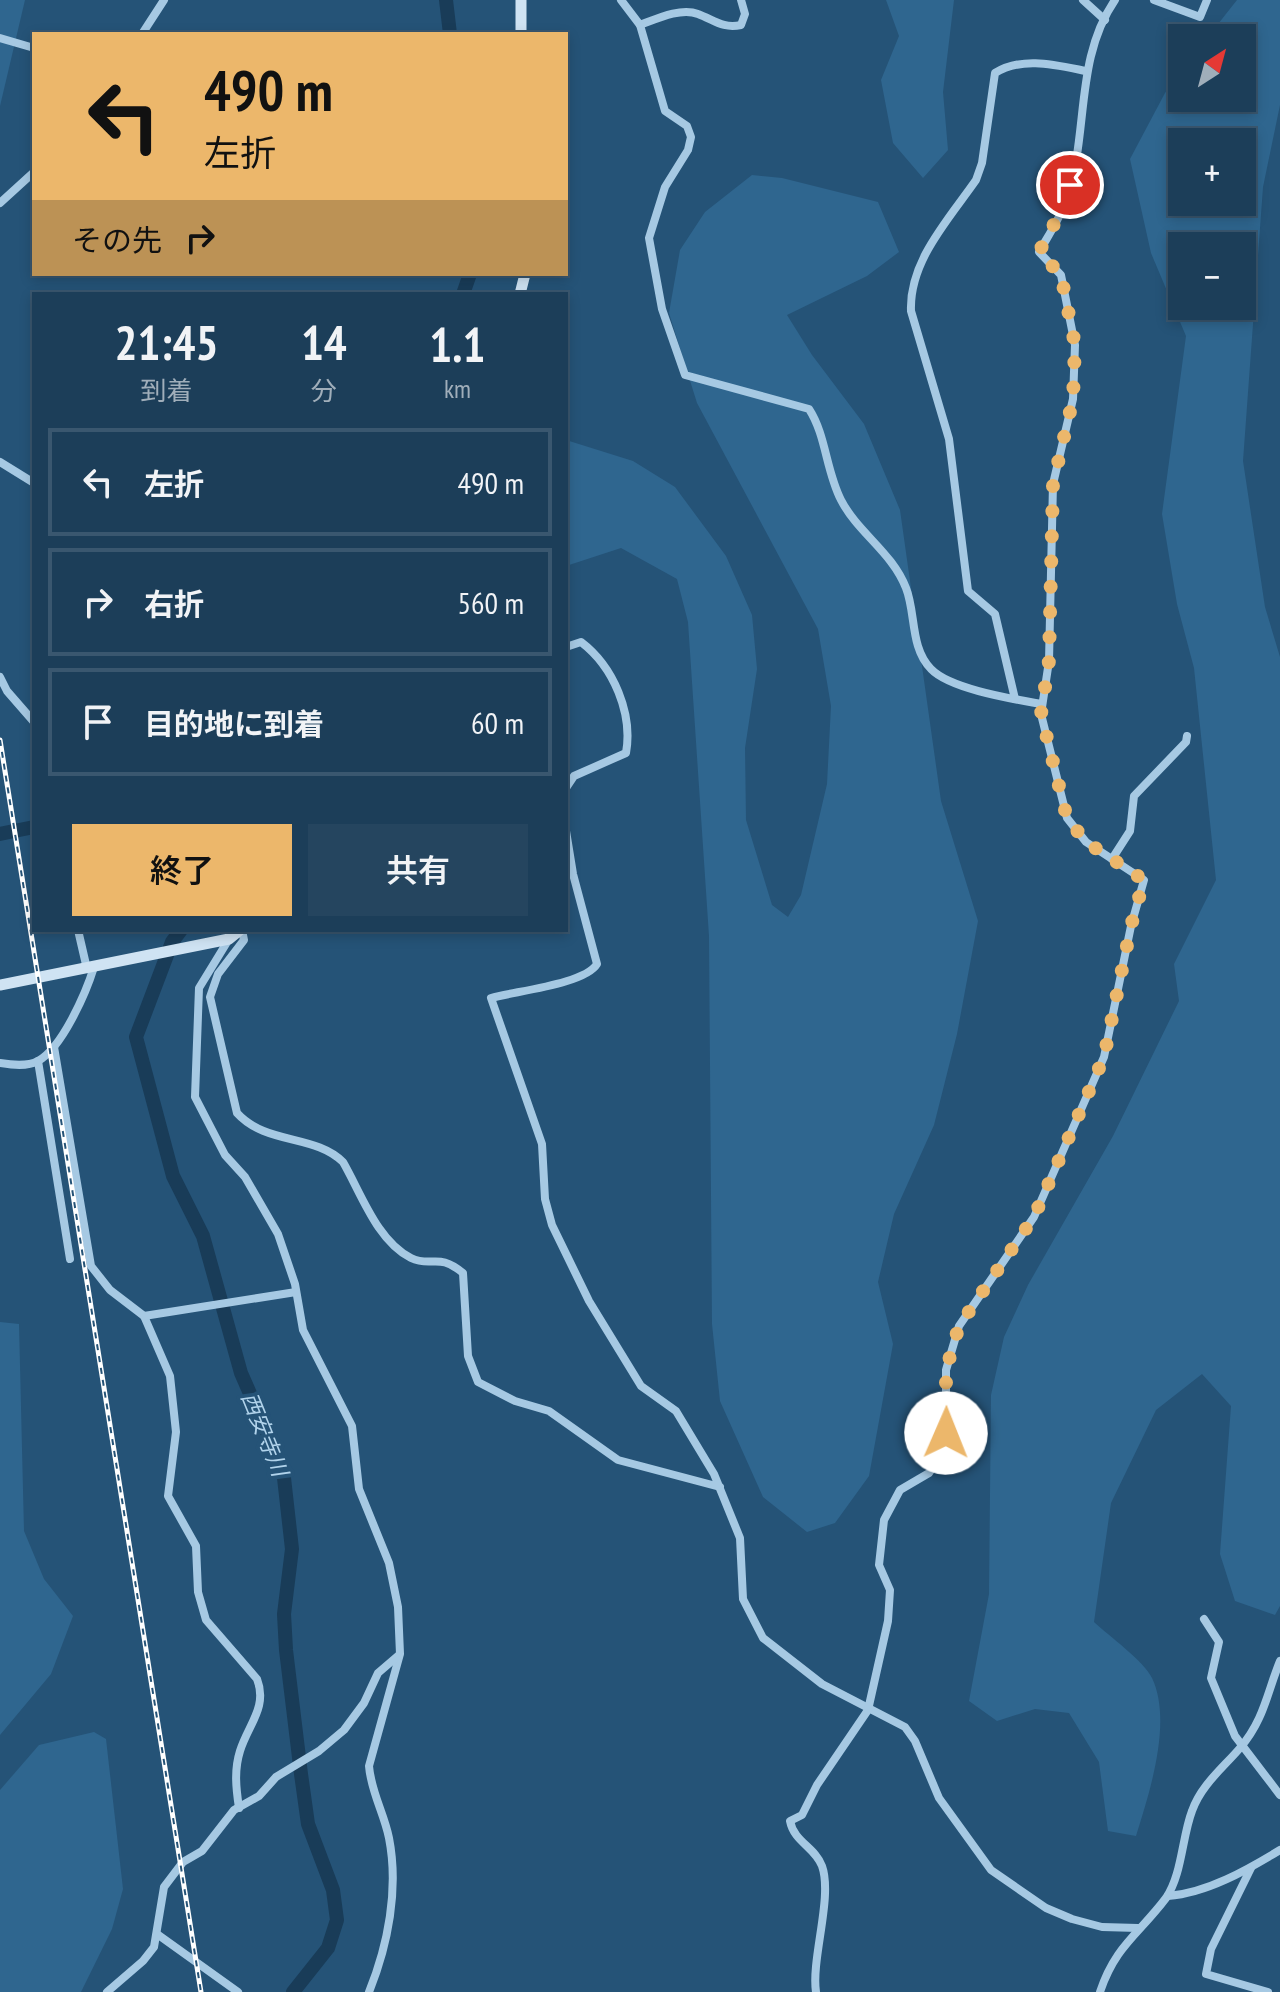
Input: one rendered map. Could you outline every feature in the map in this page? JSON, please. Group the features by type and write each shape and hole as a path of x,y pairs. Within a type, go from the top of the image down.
{"main road":[{"path":"521,0 521,32"},
{"path":"0,985 229,939 238,932"}],"street":[{"path":"143,32 164,0"},
{"path":"621,0 640,25 665,111 687,126 691,137 688,150 665,187 649,238 662,309 685,375 809,409 818,422 827,467 843,504 888,555 905,585 916,640 930,669 956,683 1041,704"},
{"path":"640,25 665,16 695,12 714,23 741,25 745,14 741,0"},
{"path":"1083,0 1105,20"},
{"path":"816,1992 822,1865 793,1834 790,1821 802,1815 817,1785 868,1710 888,1621 890,1590 879,1565 884,1520 900,1490 929,1473 939,1458 946,1433 946,1370 959,1326 1034,1217 1104,1057 1128,939 1144,880 1086,842 1067,818 1041,704 1049,661 1053,484 1073,399 1075,345 1061,275 1039,252 1066,202 1075,162 1086,71 1115,0"},
{"path":"1154,0 1200,17 1207,0"},
{"path":"0,38 32,47"},
{"path":"1015,699 995,614 968,591 949,439 911,311 910,292 915,272 976,180 982,163 995,73 1004,68 1039,62 1086,71"},
{"path":"0,203 32,174"},
{"path":"0,462 32,482"},
{"path":"568,646 581,642 598,661 621,697 630,732 626,753 574,776 568,785"},
{"path":"0,677 7,691 32,720"},
{"path":"1112,859 1130,831 1134,796 1186,742 1187,736"},
{"path":"568,843 597,964 593,972 566,981 491,998 496,1021 542,1144 545,1199 552,1225 573,1269 641,1386 676,1411 720,1487 740,1538 743,1599 763,1638 822,1684 905,1727 915,1741 939,1798 991,1870 1046,1908 1072,1919 1102,1927 1138,1928"},
{"path":"0,1063 38,1061 54,1047 89,985 91,968 79,932"},
{"path":"242,932 244,940 218,974 210,997 237,1113 247,1124 261,1132 334,1152 343,1162 388,1241 416,1260 443,1259 463,1273 468,1356 478,1382 515,1401 549,1411 618,1460 720,1487"},
{"path":"229,939 199,988 195,1097 225,1155 245,1177 278,1234 296,1292 303,1330 352,1426 359,1489 389,1563 398,1607 400,1654 369,1766 371,1785 389,1835 392,1877 384,1952 369,1992"},
{"path":"54,1047 91,1266 97,1277 144,1316 170,1376 176,1432 168,1496 196,1546 198,1592 206,1620 257,1679 261,1688 261,1703 241,1748 237,1767 239,1808"},
{"path":"38,1061 70,1259"},
{"path":"144,1316 296,1292"},
{"path":"1204,1619 1219,1642 1211,1678 1241,1747 1280,1795"},
{"path":"107,1992 143,1961 154,1947 164,1887 183,1862 202,1851 239,1808 344,1730 364,1703 378,1673 400,1654"},
{"path":"1100,1992 1119,1951 1168,1896 1192,1810 1204,1787 1241,1747 1268,1706 1280,1661"},
{"path":"1168,1896 1200,1889 1251,1868 1280,1850"},
{"path":"1251,1868 1211,1949 1206,1974 1268,1992"},
{"path":"157,1934 238,1992"}],"shaded area":[{"path":"0,0 25,0 0,106"},
{"path":"886,0 954,0 943,92 948,150 923,178 893,143 881,80 899,36"},
{"path":"1237,0 1280,0 1280,105 1263,187 1256,283 1256,232 1168,232 1168,293 1151,253 1130,159 1168,89 1168,112 1256,112 1256,24 1218,24"},
{"path":"752,175 782,178 878,202 899,252 867,276 787,315 812,355 864,424 900,510 941,801 978,921 957,1034 934,1125 894,1214 878,1282 893,1344 869,1476 835,1523 807,1532 763,1497 720,1401 712,1324 709,936 688,622 677,579 621,548 568,565 568,441 633,461 675,487 726,556 752,615 757,669 745,748 746,820 772,905 788,917 801,895 827,784 831,706 818,629 697,403 669,313 680,250 705,212"},
{"path":"1179,320 1253,320 1243,461 1265,607 1280,657 1280,1606 1275,1615 1235,1601 1220,1554 1231,1406 1202,1374 1156,1410 1111,1503 1094,1622 1142,1664 1152,1678 1158,1696 1160,1736 1157,1758 1136,1836 1108,1831 1099,1762 1069,1713 1035,1709 997,1721 969,1701 989,1594 991,1395 1004,1337 1028,1285 1113,1136 1179,1001 1174,964 1216,880 1194,668 1177,604 1162,514 1186,336"},
{"path":"0,1322 19,1324 24,1531 44,1579 73,1616 51,1674 0,1735"},
{"path":"94,1732 106,1739 123,1889 112,1929 81,1992 0,1992 0,1790 39,1745"}],"waterway":[{"path":"446,0 450,32"},
{"path":"464,292 469,276"},
{"path":"0,834 32,827"},
{"name":"西安寺川","path":"180,932 172,942 136,1037 173,1176 203,1236 241,1373 283,1469 292,1549 284,1614 286,1650 308,1824 333,1890 337,1920 328,1948 293,1992"}],"railway":[{"path":"0,740 201,1992"}],"route":[{"path":"946,1433 946,1370 959,1326 1034,1217 1060,1151 1104,1057 1131,926 1144,880 1086,842 1067,818 1041,714 1049,661 1053,484 1073,399 1075,345 1061,275 1039,252 1066,202 1070,185"}]}
